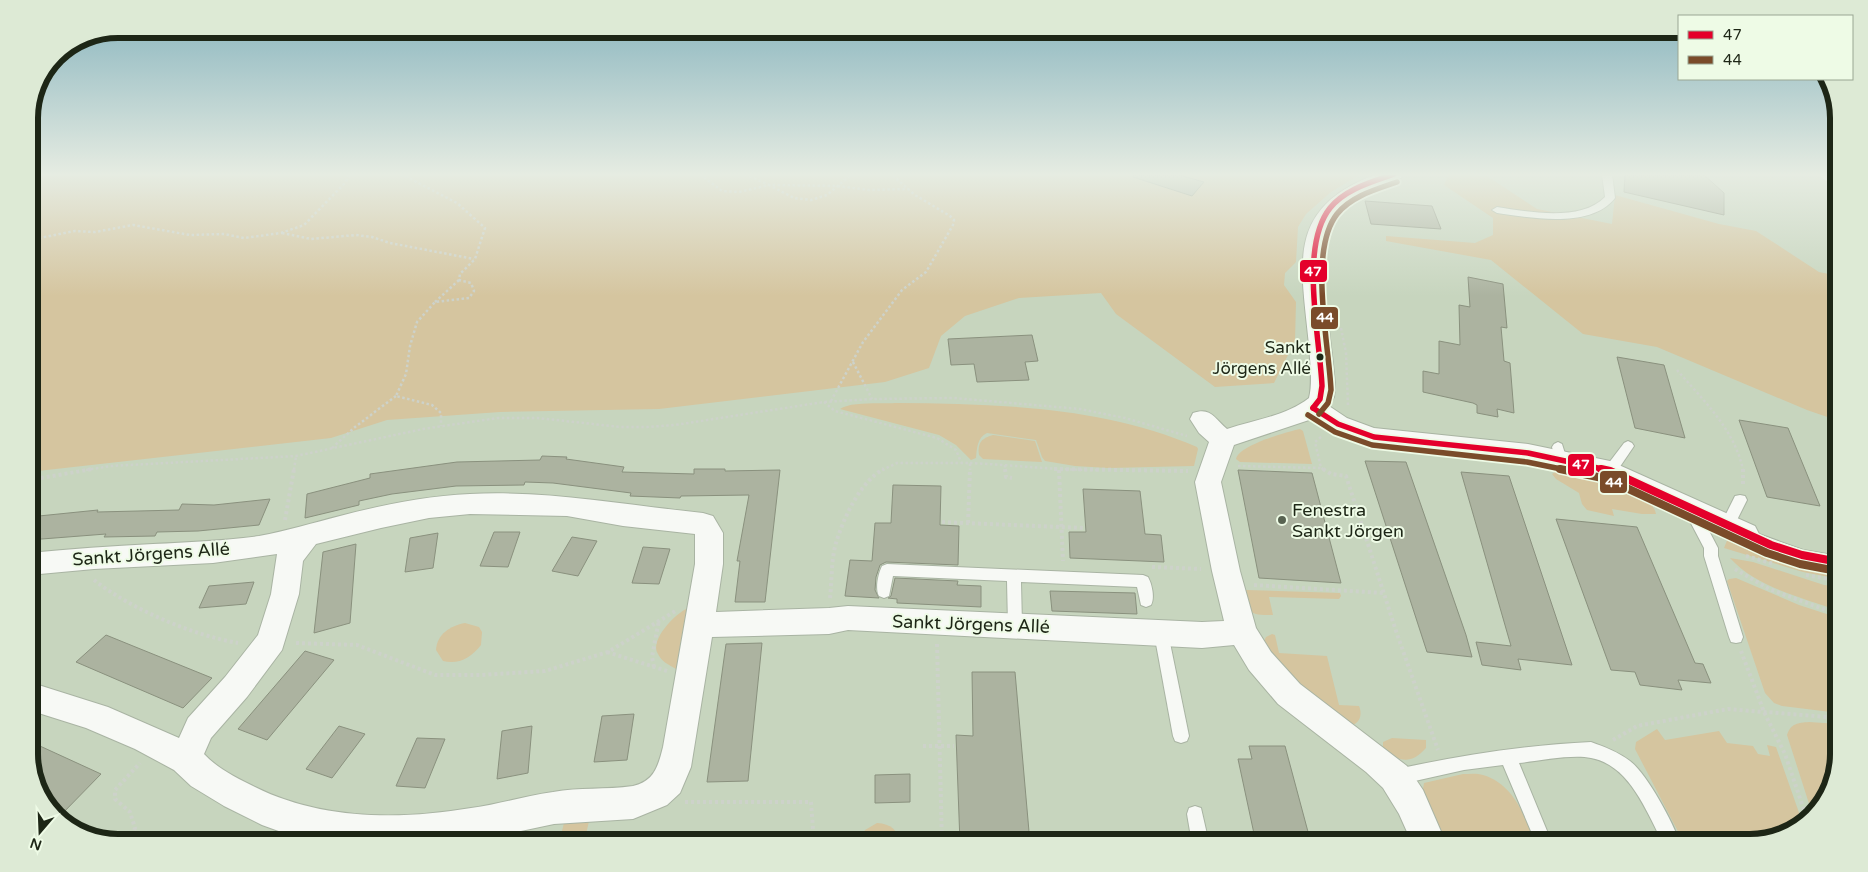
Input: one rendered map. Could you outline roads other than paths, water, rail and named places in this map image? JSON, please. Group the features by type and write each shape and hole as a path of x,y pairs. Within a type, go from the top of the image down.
{"street":[{"path":"1223,439 1300,416 1320,403 1322,382 1314,267 1318,231 1326,215"},
{"path":"1314,408 1338,424 1374,437 1419,444 1528,453 1560,453 1647,487 1691,510 1736,530"},
{"path":"1197,428 1208,427 1223,439"},
{"path":"1223,439 1208,482 1229,584 1242,632 1260,661 1289,694 1377,761 1395,777 1411,802 1424,834"},
{"name":"Sankt Jörgens Allé","path":"38,563 71,559 213,552 288,545 338,527 381,517 429,508 470,504 567,506 623,515 703,524 708,533 709,564 679,747 673,770 666,785 652,797 626,802 567,806 460,827 411,831 352,829 297,820 264,808 202,775 169,751"},
{"path":"38,698 56,702 120,726 169,751 199,728 246,675 271,641 284,594 288,545"},
{"name":"Sankt Jörgens Allé","path":"702,610 829,622 855,618 1202,635 1242,632"}],"lane":[{"path":"1610,471 1628,446"},
{"path":"1740,500 1736,530 1802,555 1830,560"},
{"path":"1691,510 1711,548 1711,556 1736,636"},
{"path":"884,592 887,570 1143,580 1146,601"},
{"path":"1014,576 1014,625"},
{"path":"1161,633 1181,736"},
{"path":"1395,777 1447,766 1508,757 1560,751 1591,750 1610,757 1625,767 1641,786 1667,834"},
{"path":"1508,757 1540,834"},
{"path":"1195,814 1199,834"}],"place":[{"name":"Sankt Jörgens Allé","path":"1320,357"},
{"name":"Fenestra Sankt Jörgen","path":"1282,520"}]}
